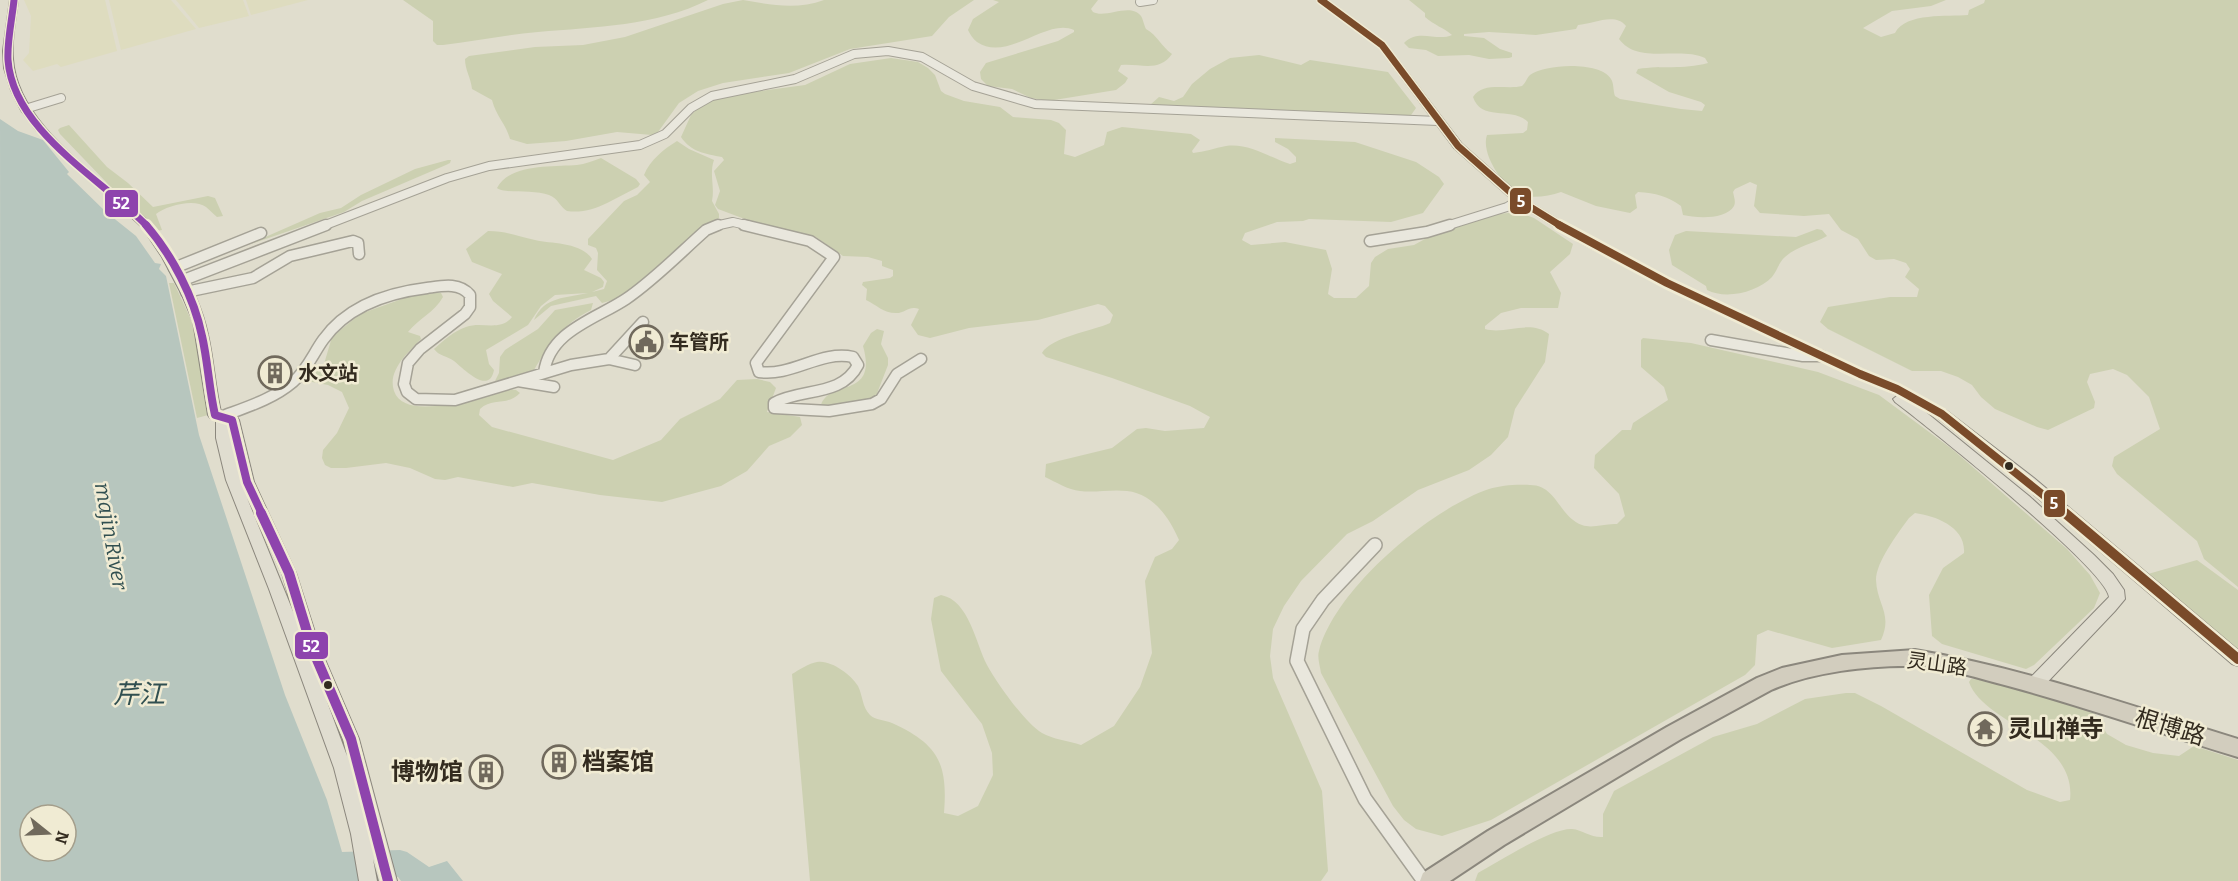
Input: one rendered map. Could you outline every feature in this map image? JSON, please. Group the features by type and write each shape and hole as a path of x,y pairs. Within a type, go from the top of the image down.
{"highway":[{"name":"灵山路","path":"1431,881 1496,838 1674,733 1782,676 1842,663 1915,658 1963,666 2034,685"},
{"name":"根博路","path":"2034,685 2238,748"}],"main road":[{"path":"14,0 8,54 9,68 25,109 42,131 101,182 151,230 181,280 202,332 215,415 223,416 223,438 233,480 388,881"},
{"path":"1321,0 1382,45 1458,146 1519,200 1582,239 1667,283 1860,374 1897,389 1956,424 2029,482 2238,659"},
{"path":"1860,374 1905,402 2024,500 2089,559 2116,590 2117,599 2034,685"},
{"path":"368,831 368,881"}],"street":[{"path":"1140,2 1153,0"},
{"path":"181,280 447,178 489,166 640,146 665,134 691,108 712,96 795,79 854,54 888,51 922,57 973,86 1035,104 1438,121"},
{"path":"25,109 61,98"},
{"path":"1370,241 1427,232 1507,207 1519,200"},
{"path":"544,373 545,364 553,350 576,326 626,299 706,230 722,223 733,222 810,241 834,257 756,363 759,372 773,374 841,354 853,357 858,365 856,372 847,381 783,398 774,403 774,408 824,411 873,404 881,399 885,388 901,369 921,359"},
{"path":"174,268 261,232"},
{"path":"186,292 253,278 290,256 334,248 351,241 358,243 358,254"},
{"path":"223,416 271,397 289,386 303,372 324,338 347,316 372,300 395,291 447,285 467,290 470,295 470,307 458,322 420,349 408,363 404,376 407,392 416,399 455,400 544,373 609,359 635,365"},
{"path":"609,359 643,322"},
{"path":"1711,340 1803,356 1822,356"},
{"path":"518,381 554,387"},
{"path":"1375,545 1323,600 1303,629 1298,661 1365,799 1424,881"}],"shaded area":[{"path":"24,0 105,0 117,51 61,67 57,64 33,71 23,60 29,53 31,16"},
{"path":"109,0 171,0 196,29 121,50"},
{"path":"176,0 243,0 249,16 199,28"},
{"path":"246,0 308,0 251,15"}],"green space":[{"path":"403,0 708,0 668,15 625,24 526,33 437,45 433,41 433,21"},
{"path":"743,0 794,6 824,0 974,0 949,17 932,36 850,49 789,73 723,83 698,91 679,103 658,132 652,135 617,132 566,141 527,144 510,139 492,100 472,89 465,63 465,59 469,56 535,47 583,45 625,37 723,4"},
{"path":"993,0 1098,0 1091,9 1098,14 1124,10 1136,12 1141,16 1146,29 1172,54 1167,60 1155,65 1121,65 1118,71 1128,78 1116,90 1048,101 1031,98 1012,89 988,86 981,79 980,72 986,63 1058,41 1074,32 1074,30 1063,28 1052,29 1014,44 989,47 977,42 968,30 973,19 999,2"},
{"path":"1409,0 1946,0 1931,6 1892,11 1863,28 1881,37 1895,33 1900,26 1918,19 1968,15 1969,10 1984,3 1985,0 2238,0 2238,587 2204,559 2197,541 2117,474 2112,466 2114,457 2160,429 2149,397 2127,375 2113,369 2090,374 2087,382 2095,402 2094,408 2048,430 2037,427 1995,409 1981,397 1972,385 1958,377 1941,371 1912,371 1828,329 1820,322 1828,307 1890,297 1917,297 1919,289 1905,277 1910,269 1906,263 1894,259 1876,260 1869,256 1858,239 1841,230 1829,214 1804,216 1760,213 1754,206 1757,185 1750,182 1735,189 1733,192 1734,206 1730,211 1718,216 1683,215 1681,206 1666,197 1638,192 1635,195 1637,208 1630,213 1596,206 1561,192 1543,196 1524,196 1509,187 1496,171 1487,152 1487,135 1523,133 1527,130 1528,122 1521,117 1483,109 1477,105 1473,97 1477,92 1496,87 1522,86 1530,75 1547,68 1584,67 1605,73 1612,81 1615,96 1620,99 1702,111 1705,105 1701,102 1669,92 1636,73 1638,69 1708,63 1705,58 1684,54 1648,53 1627,47 1619,39 1626,26 1610,19 1578,25 1576,29 1536,35 1489,32 1464,34 1464,36 1484,38 1500,49 1512,53 1512,57 1509,58 1489,59 1469,55 1438,56 1426,50 1409,48 1404,43 1415,36 1446,37 1452,35 1428,20 1425,13"},
{"path":"1259,55 1301,65 1310,60 1388,72 1416,108 1409,118 1272,118 1196,106 1150,105 1159,97 1174,101 1183,97 1192,84 1210,69 1230,58"},
{"path":"891,58 918,62 928,68 935,75 941,91 945,94 964,101 1000,107 1013,117 1051,120 1059,123 1066,130 1064,154 1075,157 1104,145 1107,132 1122,127 1191,134 1200,140 1192,151 1193,153 1226,146 1243,147 1290,164 1296,162 1296,157 1288,149 1275,142 1275,138 1355,142 1416,162 1439,177 1444,184 1423,213 1391,222 1309,219 1277,222 1245,233 1242,240 1251,245 1285,242 1326,250 1332,269 1328,294 1334,298 1356,298 1369,286 1371,263 1375,257 1388,249 1414,245 1445,228 1488,215 1518,212 1534,218 1573,244 1570,254 1550,272 1561,293 1558,308 1521,308 1501,313 1485,326 1485,329 1493,330 1534,328 1549,334 1545,362 1515,409 1508,437 1491,455 1469,470 1418,490 1373,521 1347,534 1301,581 1284,606 1273,629 1270,656 1273,678 1322,791 1328,871 1321,881 810,881 792,674 817,662 834,665 846,673 858,686 865,708 872,717 908,731 930,748 937,757 944,781 944,813 958,816 978,806 993,775 992,753 982,724 941,671 931,619 934,598 941,595 958,605 965,614 987,665 997,682 1019,711 1042,733 1081,745 1114,726 1140,687 1152,653 1145,581 1155,557 1172,549 1179,540 1165,515 1145,497 1127,491 1071,489 1045,477 1046,464 1112,448 1137,429 1165,431 1204,428 1210,417 1190,406 1046,357 1042,353 1047,347 1063,339 1110,323 1113,315 1105,306 1098,304 1038,320 969,328 930,338 918,335 911,325 919,309 913,308 891,313 866,300 867,289 862,285 863,282 893,276 893,270 882,266 882,261 868,257 843,256 816,237 750,221 718,209 715,205 720,191 714,171 724,160 722,157 694,149 681,137 691,115 700,106 722,96 805,85 850,64"},
{"path":"69,125 107,167 153,207 208,196 215,198 223,216 217,217 201,204 180,204 156,214 162,230 156,231 60,134 58,130 60,128"},
{"path":"677,141 714,160 712,201 719,218 620,298 602,303 596,296 551,306 534,320 538,312 550,302 588,293 555,295 541,306 528,325 486,350 489,364 494,370 487,381 475,378 434,349 449,336 462,329 472,325 502,324 512,317 493,301 489,294 502,274 472,262 466,249 488,231 581,249 592,259 584,270 601,278 604,282 603,287 592,292 604,289 607,281 597,270 598,253 596,248 588,245 588,239 624,201 637,195 650,182 644,175 650,164 662,151"},
{"path":"601,158 636,179 640,184 638,187 604,205 577,212 567,211 555,198 543,193 506,191 497,188 503,180 522,170 580,165"},
{"path":"451,160 450,163 362,201 344,212 245,246 320,213 341,208 361,195 415,169"},
{"path":"1817,229 1822,230 1827,236 1790,253 1766,282 1741,293 1723,294 1707,290 1706,286 1672,265 1669,250 1675,235 1686,231 1796,237"},
{"path":"169,283 174,283 199,337 208,415 197,418"},
{"path":"441,293 443,297 435,307 408,332 420,336 421,339 396,369 394,391 401,401 413,405 446,405 508,389 516,390 520,393 515,397 485,405 480,409 479,415 492,427 613,460 661,440 680,419 720,399 737,380 757,379 770,382 776,388 767,412 800,417 802,425 790,437 769,446 747,471 721,486 662,502 600,495 532,483 513,487 458,477 445,480 435,479 410,468 386,463 346,468 331,468 325,465 322,458 323,450 337,433 349,408 342,392 328,385 305,379 311,368 324,364 332,337 360,314 413,295"},
{"path":"593,303 591,310 573,321 558,335 534,370 530,373 495,381 499,373 500,357 505,350 538,329 555,310"},
{"path":"877,329 884,331 881,344 888,358 888,365 876,396 872,399 824,407 821,405 833,392 859,381 864,374 866,363 863,346 871,333"},
{"path":"1643,338 1691,343 1818,372 1879,395 1952,449 2067,549 2090,575 2100,593 2094,608 2034,665 2026,669 1942,644 1932,636 1929,595 1943,568 1964,553 1963,544 1960,536 1948,524 1915,513 1894,539 1877,573 1877,589 1885,616 1881,640 1832,648 1768,630 1757,635 1755,665 1745,675 1491,820 1442,836 1416,829 1404,820 1393,806 1321,673 1318,653 1328,627 1344,602 1388,554 1440,514 1465,499 1489,489 1515,485 1539,486 1552,496 1574,521 1582,525 1617,524 1625,516 1619,494 1594,468 1595,455 1622,430 1631,430 1633,423 1668,400 1664,387 1641,367 1641,340"},
{"path":"2197,560 2238,590 2238,652 2148,574"},
{"path":"1971,679 1989,680 2060,700 2095,714 2107,734 2126,745 2153,753 2179,756 2194,746 2238,760 2238,881 1475,881 1478,873 1551,834 1572,829 1603,837 1603,814 1614,791 1713,737 1757,724 1805,699 1846,693 1855,693 1881,706 2027,790 2060,802 2070,800 2068,779 2059,761 2045,746 1978,697 1969,682"}],"water":[{"name":"芹江","path":"0,119 18,131 43,140 69,172 67,174 106,212 136,236 155,263 161,264 159,269 166,276 199,435 285,695 327,800 342,852 400,850 407,852 429,867 447,861 463,881 401,881 398,877 389,875 374,881 1,881"}],"transit line":[{"name":"52","path":"14,0 8,60 15,90 26,110 55,144 149,229 175,269 194,308 204,344 215,415 232,420 247,482 289,573 312,648 351,739 388,881"},
{"name":"5","path":"1321,0 1382,45 1458,146 1519,200 1582,239 1667,283 1860,374 1897,389 1942,414 2029,482 2238,659"}],"place":[{"name":"车管所","path":"646,342"},
{"name":"水文站","path":"275,373"},
{"name":"灵山禅寺","path":"1985,729"},
{"name":"档案馆","path":"559,762"},
{"name":"博物馆","path":"486,772"}],"water label":[{"name":"majin River","path":"111,536"}]}
